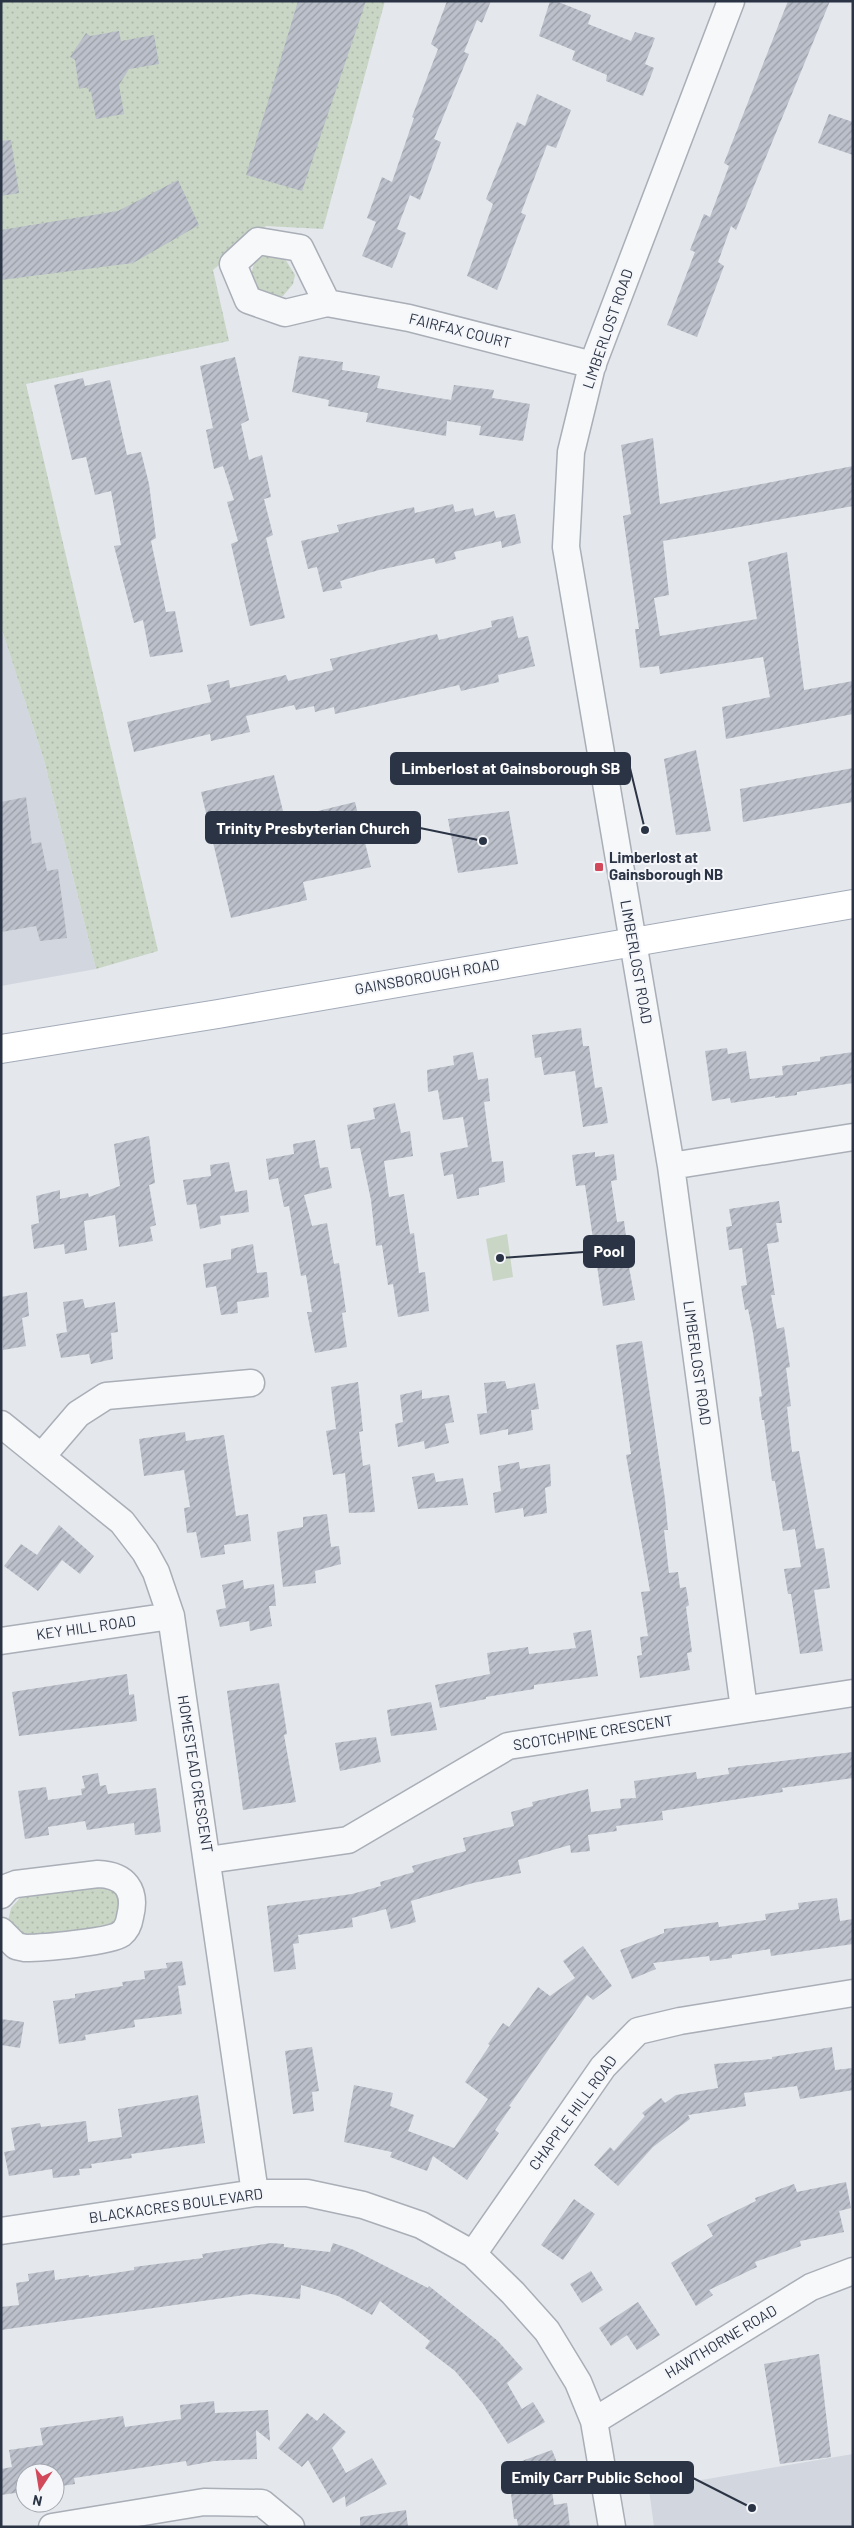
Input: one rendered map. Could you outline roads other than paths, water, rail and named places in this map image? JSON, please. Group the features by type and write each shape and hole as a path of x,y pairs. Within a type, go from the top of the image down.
{"main road":[{"name":"GAINSBOROUGH ROAD","path":"1,1049 228,1012 853,904"}],"street":[{"name":"LIMBERLOST ROAD","path":"731,1 593,364 571,452 566,547 671,1166 744,1710"},
{"name":"FAIRFAX COURT","path":"326,303 409,318 593,364"},
{"path":"671,1166 853,1138"},
{"path":"42,1456 78,1414 106,1396 251,1383"},
{"name":"HOMESTEAD CRESCENT","path":"1,1424 122,1522 145,1552 171,1616 255,2193"},
{"name":"KEY HILL ROAD","path":"1,1641 171,1616"},
{"name":"SCOTCHPINE CRESCENT","path":"208,1860 348,1840 508,1746 853,1693"},
{"path":"1,1895 8,1887 16,1884 110,1874 124,1882 130,1890 132,1908 128,1925 123,1932 106,1939 26,1948 8,1940 1,1930"},
{"name":"CHAPPLE HILL ROAD","path":"473,2254 603,2066 638,2031 680,2021 853,1993"},
{"name":"BLACKACRES BOULEVARD","path":"1,2231 255,2193 307,2193 363,2205 421,2226 473,2254 513,2293 547,2331 578,2382 594,2421 612,2527"},
{"name":"HAWTHORNE ROAD","path":"594,2421 811,2287 853,2271"},
{"path":"52,2527 204,2502 262,2503 291,2527"}],"place":[{"name":"Limberlost at Gainsborough SB","path":"645,830"},
{"name":"Trinity Presbyterian Church","path":"483,841"},
{"name":"Limberlost at Gainsborough NB","path":"599,867"},
{"name":"Pool","path":"500,1258"},
{"name":"Emily Carr Public School","path":"752,2508"}]}
